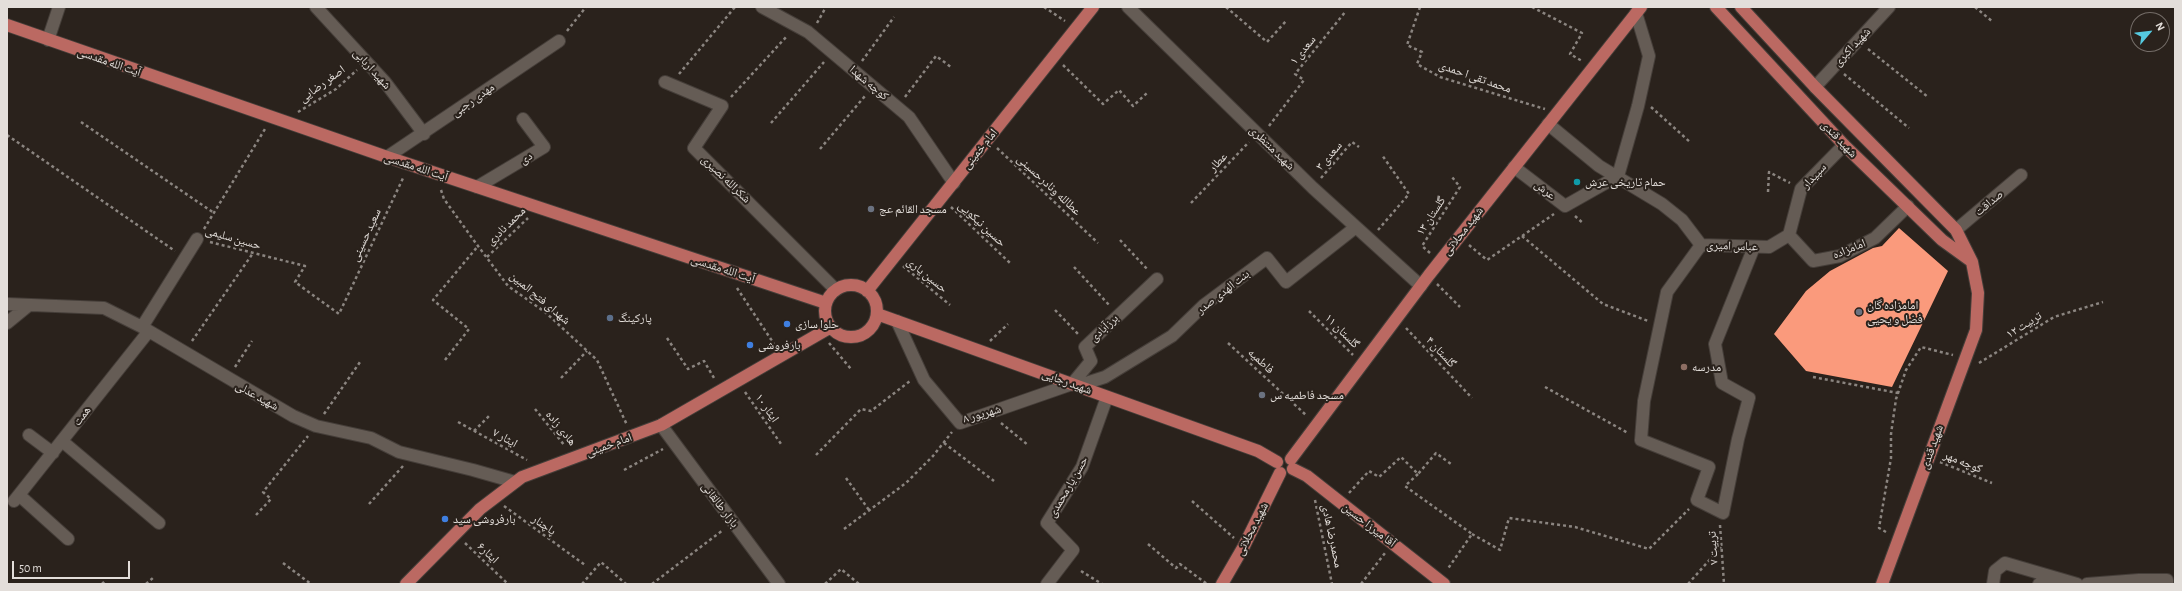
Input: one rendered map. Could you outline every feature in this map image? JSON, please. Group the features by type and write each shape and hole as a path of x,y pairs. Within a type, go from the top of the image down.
{"main road":[{"name":"امام خمینی","path":"867,291 1094,7"},
{"name":"شهید قندی","path":"1716,7 1844,145 1942,240 1972,262"},
{"name":"شهید قندی","path":"1741,7 1815,87 1956,230 1972,262 1978,293 1976,330 1882,584"},
{"name":"شهید محلاتی","path":"1292,464 1316,425 1429,275 1638,10"},
{"name":"آیت الله مقدسی","path":"7,25 387,158 826,303"},
{"path":"852,285 867,291 876,305 876,314 869,329 862,334 846,336 826,330 826,303 836,290 852,285"},
{"name":"شهید رجایی","path":"876,314 1258,451 1278,467"},
{"name":"امام خمینی","path":"406,584 456,534 495,498 522,477 661,426 826,330"},
{"path":"1278,467 1283,457 1292,464"},
{"name":"آقا میرزا حسین","path":"1292,464 1442,582"},
{"name":"شهید محلاتی","path":"1222,584 1244,546 1278,467"}],"street":[{"path":"48,40 59,7"},
{"name":"شهید اربابی","path":"316,7 385,82 424,134"},
{"name":"کوچه شهدا","path":"762,7 808,32 909,117 954,183"},
{"name":"شهید منتظری","path":"1128,7 1313,188 1421,286"},
{"name":"شهید اکبری","path":"1815,87 1889,7"},
{"path":"1618,176 1640,97 1649,56 1638,10"},
{"name":"مهدی رجبی","path":"387,158 559,41"},
{"path":"668,83 722,106"},
{"name":"شکرالله نصیری","path":"722,106 694,148 836,290"},
{"name":"دی","path":"477,187 544,147 523,119"},
{"name":"عباس امیری","path":"1548,124 1599,166 1618,176 1662,204 1682,220 1700,245 1769,247 1789,235"},
{"name":"سپیدار","path":"1789,235 1801,189 1844,145"},
{"name":"عرش","path":"1514,167 1565,206 1618,176"},
{"name":"صداقت","path":"1956,230 2021,175"},
{"name":"امامزاده","path":"1789,235 1813,261 1840,256 1875,238 1908,206"},
{"name":"بنت الهدی صدر","path":"1075,385 1105,377 1172,336 1204,305 1267,258 1286,282 1356,227"},
{"name":"همت","path":"68,539 16,498 53,453 145,329 198,239"},
{"path":"1700,245 1667,292 1644,401 1641,440 1709,467 1696,500 1723,513 1738,439 1749,398 1722,383 1715,344 1754,247"},
{"name":"برزآبادی","path":"1075,385 1091,361 1085,347 1087,344 1157,279"},
{"name":"شهید عدلی","path":"7,304 104,308 145,329 293,416 316,426 371,438 399,452 474,470 515,482"},
{"path":"7,323 29,305"},
{"name":"۸ شهریور","path":"897,321 924,380 960,423 1075,385"},
{"name":"حسن یارمحمدی","path":"1047,584 1074,550 1047,523 1082,467 1107,397"},
{"name":"بازار طالقانی","path":"661,426 779,584"},
{"path":"30,435 53,453"},
{"path":"62,441 159,523"},
{"path":"1993,584 1995,571 2006,563 2077,584"},
{"path":"2039,584 2052,577"},
{"path":"2087,584 2167,580 2167,584"}],"path":[{"path":"559,41 586,7"},
{"path":"668,83 734,7"},
{"path":"1044,7 1076,29"},
{"path":"1226,7 1267,42 1288,20"},
{"name":"محمد تقی ا حمدی","path":"1420,7 1407,45 1422,52 1417,64 1440,76 1557,113"},
{"path":"1532,7 1582,33 1570,54 1593,68"},
{"path":"1975,7 1993,22"},
{"name":"سعدی ۱","path":"1259,135 1304,80 1295,74 1346,11"},
{"path":"854,71 894,17"},
{"path":"722,106 797,26"},
{"path":"1858,41 1928,97"},
{"path":"772,123 832,52"},
{"path":"897,107 936,56 951,66"},
{"path":"1054,57 1103,104 1119,90 1133,106 1147,92"},
{"name":"اصغر رضایی","path":"294,115 336,89 366,62"},
{"path":"1835,66 1910,128"},
{"path":"820,149 873,86"},
{"path":"1640,97 1690,142"},
{"name":"حسین سلیمی","path":"272,118 198,239 305,266 295,282 338,314"},
{"path":"81,122 214,213"},
{"path":"7,135 186,258"},
{"name":"عطار","path":"1191,202 1259,135"},
{"name":"عطالله ونادرحسینی","path":"988,140 1098,243"},
{"name":"سعدی ۳","path":"1313,188 1352,142 1359,147"},
{"path":"1370,240 1409,194 1382,155"},
{"name":"سعید حسینی","path":"338,314 409,165"},
{"path":"1768,192 1769,172 1801,189"},
{"name":"شهدای فتح المبین","path":"433,173 444,199 508,286 545,312 597,360 632,436"},
{"name":"گلستان ۱۳","path":"1440,261 1422,246 1460,187 1452,177"},
{"name":"حسین نیکویی","path":"942,198 1010,263"},
{"path":"1459,237 1487,260 1565,206"},
{"name":"محمد نادری","path":"487,257 538,208"},
{"path":"1522,236 1603,304 1660,326"},
{"path":"1120,240 1157,279"},
{"path":"445,360 469,329 433,300 478,246"},
{"path":"185,352 253,253"},
{"name":"حسین یاری","path":"893,258 950,305"},
{"path":"1074,267 1118,315"},
{"path":"724,270 782,356"},
{"path":"1429,275 1460,307"},
{"name":"تربیت ۱۲","path":"1959,374 2054,317 2102,302"},
{"path":"1055,310 1087,344"},
{"name":"گلستان ۱۱","path":"1309,311 1362,364"},
{"name":"گلستان ۴","path":"1397,318 1472,398"},
{"path":"980,351 1008,324"},
{"path":"826,330 851,369"},
{"path":"666,338 688,369 704,361 721,391"},
{"path":"227,378 252,341"},
{"name":"فاطمیه","path":"1228,343 1316,425"},
{"path":"1879,528 1891,458 1891,434 1898,393 1906,370 1921,347 1965,359"},
{"path":"561,378 588,351"},
{"path":"256,515 271,499 263,492 316,426 360,362"},
{"path":"816,455 861,408 871,411 921,372"},
{"path":"1813,377 1898,393"},
{"name":"ایثار ۱۰","path":"738,381 781,444"},
{"path":"1545,387 1641,440"},
{"name":"هادی زاده","path":"535,409 574,458"},
{"path":"989,413 1028,445"},
{"path":"474,431 490,415"},
{"name":"ایثار ۷","path":"458,422 543,469"},
{"path":"844,529 906,483 944,443 960,423"},
{"path":"624,470 674,443"},
{"path":"944,443 994,481"},
{"path":"1452,464 1436,453 1418,474 1405,486 1472,534 1500,550 1509,518 1575,527 1649,549 1696,500"},
{"path":"369,504 413,455"},
{"path":"1341,503 1369,471 1379,477 1401,457 1418,474"},
{"name":"کوچه مهر","path":"1928,458 1992,483"},
{"path":"846,478 869,510"},
{"name":"محمدرضا هادی","path":"1312,496 1316,501 1332,584"},
{"name":"پاچنار","path":"495,498 522,521 585,566"},
{"path":"1192,501 1244,546"},
{"name":"تربیت ۷","path":"1719,511 1724,584"},
{"path":"652,584 733,522"},
{"name":"ایثار۶","path":"456,534 508,584"},
{"path":"1442,582 1472,534"},
{"path":"1361,584 1393,543"},
{"path":"1148,544 1176,568 1180,564 1207,584"},
{"path":"1688,584 1722,546"},
{"path":"582,584 601,562 626,584"},
{"path":"283,563 311,584"},
{"path":"825,584 841,569 859,584"},
{"path":"1081,572 1102,584"},
{"path":"146,584 154,577"},
{"path":"102,584 106,580"}],"building":[{"name":"امامزاده گان فضل و یحیی","path":"1899,228 1948,271 1892,387 1806,371 1774,334 1806,291 1830,271 1873,248 1882,246"}],"place":[{"name":"حمام تاریخی عرش","path":"1577,182"},
{"name":"مسجد القائم عج","path":"871,209"},
{"name":"امامزاده گان فضل و یحیی","path":"1859,312"},
{"name":"پارکینگ","path":"610,318"},
{"name":"حلوا سازی","path":"787,324"},
{"name":"بارفروشی","path":"750,345"},
{"name":"مدرسه","path":"1684,367"},
{"name":"مسجد فاطمیه س","path":"1262,395"},
{"name":"بارفروشی سید","path":"445,519"}]}
